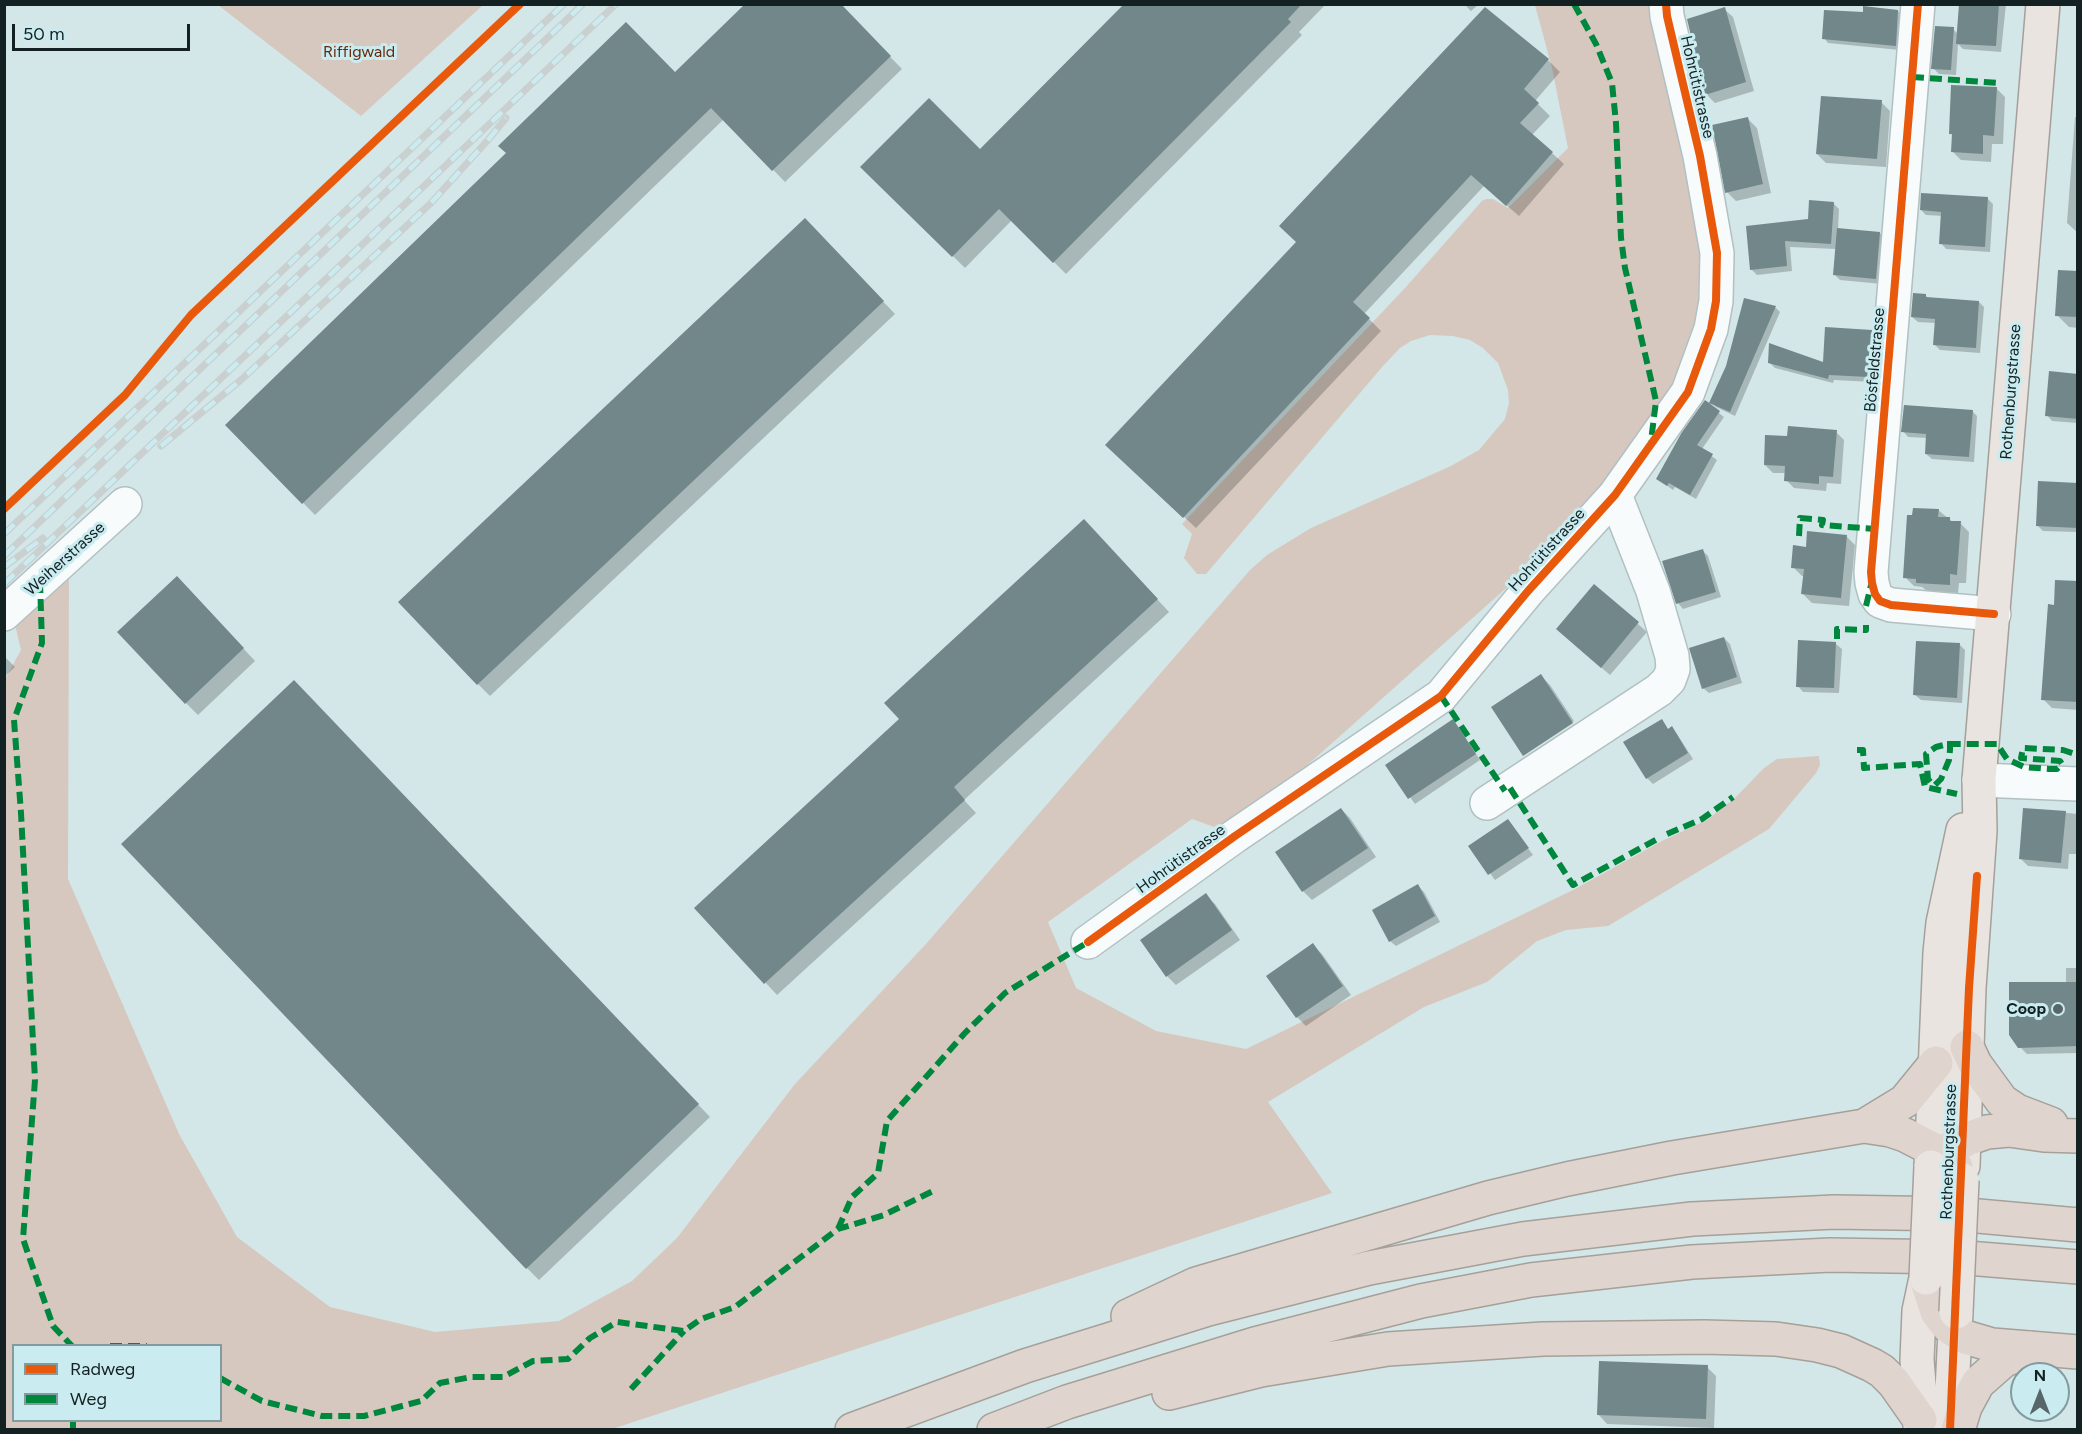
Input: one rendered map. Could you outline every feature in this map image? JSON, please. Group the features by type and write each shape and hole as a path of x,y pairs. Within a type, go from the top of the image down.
{"highway":[{"path":"1967,1047 1983,1076 2008,1106 2076,1135"},
{"path":"1864,1126 1905,1101 1935,1063"},
{"path":"1025,1366 1196,1284 1488,1198 1567,1179 1672,1158 1864,1126 1905,1135 1950,1161 1987,1132 1999,1130 2044,1135 2076,1135"},
{"path":"852,1430 1025,1366 1231,1303 1369,1268 1523,1239 1692,1219 1834,1212 1956,1214 2078,1225"},
{"path":"994,1430 1067,1402 1255,1344 1421,1301 1531,1280 1692,1262 1830,1255 1955,1257 2078,1267"},
{"path":"1926,1278 1942,1317 1965,1337 1992,1345 2078,1352"},
{"path":"1053,1430 1122,1406 1191,1386 1261,1370 1388,1349 1543,1339 1704,1336 1776,1339 1841,1351 1882,1371 1930,1426"},
{"path":"1958,1430 1965,1407 1978,1383 2003,1361 2031,1348"}],"main road":[{"name":"Rothenburgstrasse","path":"1926,1278 1950,1161 1967,1047 1980,831 1979,780 2043,4"},
{"name":"Rothenburgstrasse","path":"1930,1426 1917,1372 1942,1317 1950,1161 1935,1063 1938,982 1943,923 1963,830 1979,780"}],"street":[{"name":"Hohrütistrasse","path":"1088,942 1235,836 1441,696 1528,591 1614,495 1688,392 1708,338 1716,301 1717,253 1700,156 1666,4"},
{"name":"Bösfeldstrasse","path":"1918,4 1871,572 1872,583 1880,601 1891,605 1994,614"},
{"path":"1487,803 1659,690 1669,680 1673,669 1672,656 1653,591 1614,495"},
{"name":"Weiherstrasse","path":"4,614 125,504"},
{"path":"1979,780 2078,784"}],"green space":[{"name":"Riffigwald","path":"218,5 483,5 361,116"},
{"path":"1535,5 1656,5 1709,270 1700,337 1680,383 1594,510 1231,833 1192,819 1048,922 1076,988 1156,1031 1246,1049 1575,889 1662,841 1707,820 1735,798 1764,768 1777,759 1819,756 1820,765 1816,773 1769,829 1608,926 1566,930 1537,941 1487,982 1424,1007 1268,1102 1332,1193 612,1429 5,1430 4,681 21,650 13,616 69,568 68,879 179,1134 237,1237 330,1307 435,1332 559,1321 632,1281 677,1238 795,1084 926,944 1250,570 1267,555 1311,528 1451,466 1479,450 1505,419 1509,403 1508,390 1498,363 1483,348 1470,340 1453,336 1430,335 1411,341 1400,348 1383,366 1206,574 1197,574 1184,558 1192,534 1182,524 1405,288 1482,201 1493,199 1508,208 1568,148 1552,68"}],"building":[{"path":"745,4 841,4 891,56 772,171 711,108 302,504 225,425 506,153 498,146 626,22 675,72"},
{"path":"1124,4 1302,4 1288,19 1291,22 1053,263 999,209 952,257 860,167 929,98 980,149"},
{"path":"1959,4 1999,4 1996,46 1956,44"},
{"path":"1863,6 1898,10 1896,46 1822,39 1824,10 1863,12"},
{"path":"1485,7 1549,59 1524,89 1539,103 1520,123 1553,152 1506,206 1471,175 1353,302 1370,318 1183,518 1105,445 1296,242 1279,226"},
{"path":"1725,7 1746,82 1705,95 1687,19"},
{"path":"1935,26 1954,27 1951,70 1931,69"},
{"path":"1951,85 1997,87 1994,136 1983,135 1983,154 1951,152 1952,134 1949,134"},
{"path":"1821,96 1882,100 1877,159 1816,154"},
{"path":"1748,117 1763,184 1725,193 1712,125"},
{"path":"1921,193 1988,197 1985,247 1939,244 1941,212 1920,210"},
{"path":"1809,200 1834,202 1831,244 1785,241 1787,266 1750,270 1746,226 1808,219"},
{"path":"805,218 884,301 477,685 398,602"},
{"path":"1837,228 1880,232 1876,279 1833,275"},
{"path":"2058,270 2078,271 2078,317 2055,316"},
{"path":"1913,293 1926,294 1926,297 1979,301 1976,348 1933,345 1935,319 1911,317"},
{"path":"1744,298 1776,306 1730,412 1709,403 1726,366"},
{"path":"1825,327 1872,330 1868,377 1829,375 1828,379 1768,363 1769,343 1823,362"},
{"path":"2049,371 2078,374 2078,419 2045,416"},
{"path":"1705,400 1720,411 1697,445 1713,454 1690,495 1669,483 1667,486 1656,479 1682,432"},
{"path":"1904,405 1973,410 1969,457 1925,454 1926,434 1901,432"},
{"path":"1788,426 1837,430 1833,477 1819,476 1819,484 1784,481 1785,466 1764,465 1765,435 1787,436"},
{"path":"2038,481 2078,483 2078,528 2036,526"},
{"path":"1913,508 1939,509 1938,517 1950,517 1950,521 1961,521 1957,575 1950,574 1950,585 1916,583 1916,579 1903,578 1907,515 1912,515"},
{"path":"1084,519 1158,599 954,787 965,800 764,984 694,908 899,719 884,703"},
{"path":"1807,531 1847,535 1841,598 1801,594 1804,569 1791,568 1793,545 1806,547"},
{"path":"1703,549 1716,592 1676,604 1662,561"},
{"path":"177,576 244,648 185,704 117,632"},
{"path":"2055,580 2078,581 2078,702 2041,700 2048,604 2054,605"},
{"path":"1594,584 1639,622 1601,668 1556,629"},
{"path":"1724,637 1737,677 1702,689 1689,648"},
{"path":"1798,640 1836,642 1834,688 1796,687"},
{"path":"1916,641 1960,643 1957,698 1913,695"},
{"path":"1541,674 1573,723 1523,756 1491,707"},
{"path":"294,680 699,1104 526,1269 121,844"},
{"path":"1453,719 1476,754 1408,799 1385,765"},
{"path":"1662,719 1668,729 1672,726 1688,753 1646,779 1623,742"},
{"path":"1341,808 1368,848 1302,892 1275,852"},
{"path":"2023,808 2066,811 2061,863 2019,859"},
{"path":"1508,819 1529,848 1488,875 1468,846"},
{"path":"1418,884 1435,916 1389,942 1372,910"},
{"path":"1206,893 1232,930 1166,977 1140,940"},
{"path":"1313,943 1343,986 1296,1018 1266,976"},
{"path":"2009,982 2078,982 2078,1046 2018,1048 2009,1035"},
{"path":"1599,1361 1708,1365 1706,1419 1597,1415"}],"railway":[{"path":"4,534 564,4"},
{"path":"4,556 583,4"},
{"path":"4,584 616,4"},
{"path":"161,446 242,379 431,203 506,118"},
{"path":"4,567 43,538"}],"marked path":[{"path":"1574,4 1596,44 1612,83 1621,238 1625,268 1656,401 1651,441"},
{"path":"1912,77 1999,83"},
{"path":"1799,536 1800,518 1823,520 1822,525 1875,529"},
{"path":"40,581 42,643 14,720 35,1080 23,1239 53,1326 70,1344"},
{"path":"1866,606 1871,585"},
{"path":"1837,639 1837,629 1866,630 1866,625"},
{"path":"1441,696 1505,791"},
{"path":"1950,741 1950,750 1949,760 1941,779 1935,785 1928,779 1926,754 1936,747 1948,744 1997,744 2007,759 2024,767 2057,769 2062,764 2060,761 2021,758 2023,748 2063,750 2078,755"},
{"path":"1857,750 1863,750 1864,768 1920,764 1925,787 1957,794"},
{"path":"1510,788 1573,885 1659,838"},
{"path":"1667,834 1702,819 1733,797"},
{"path":"838,1229 852,1197 878,1173 887,1121 964,1034 1005,993 1088,942"},
{"path":"222,1379 262,1401 322,1416 364,1416 421,1401 440,1383 471,1377 503,1377 533,1361 568,1359 590,1338 617,1322 684,1331 701,1319 735,1307 838,1229 884,1215 935,1190"},
{"path":"631,1389 684,1331"},
{"path":"73,1422 73,1430"}],"cycle path":[{"path":"4,509 125,395 191,315 520,4"},
{"path":"1088,942 1235,836 1441,696 1528,591 1615,495 1688,392 1711,329 1716,301 1717,253 1700,156 1666,4"},
{"path":"1918,4 1871,572 1872,583 1880,601 1891,605 1994,614"},
{"path":"1950,1430 1969,988 1977,876"}],"place":[{"name":"Coop","path":"2058,1009"}]}
